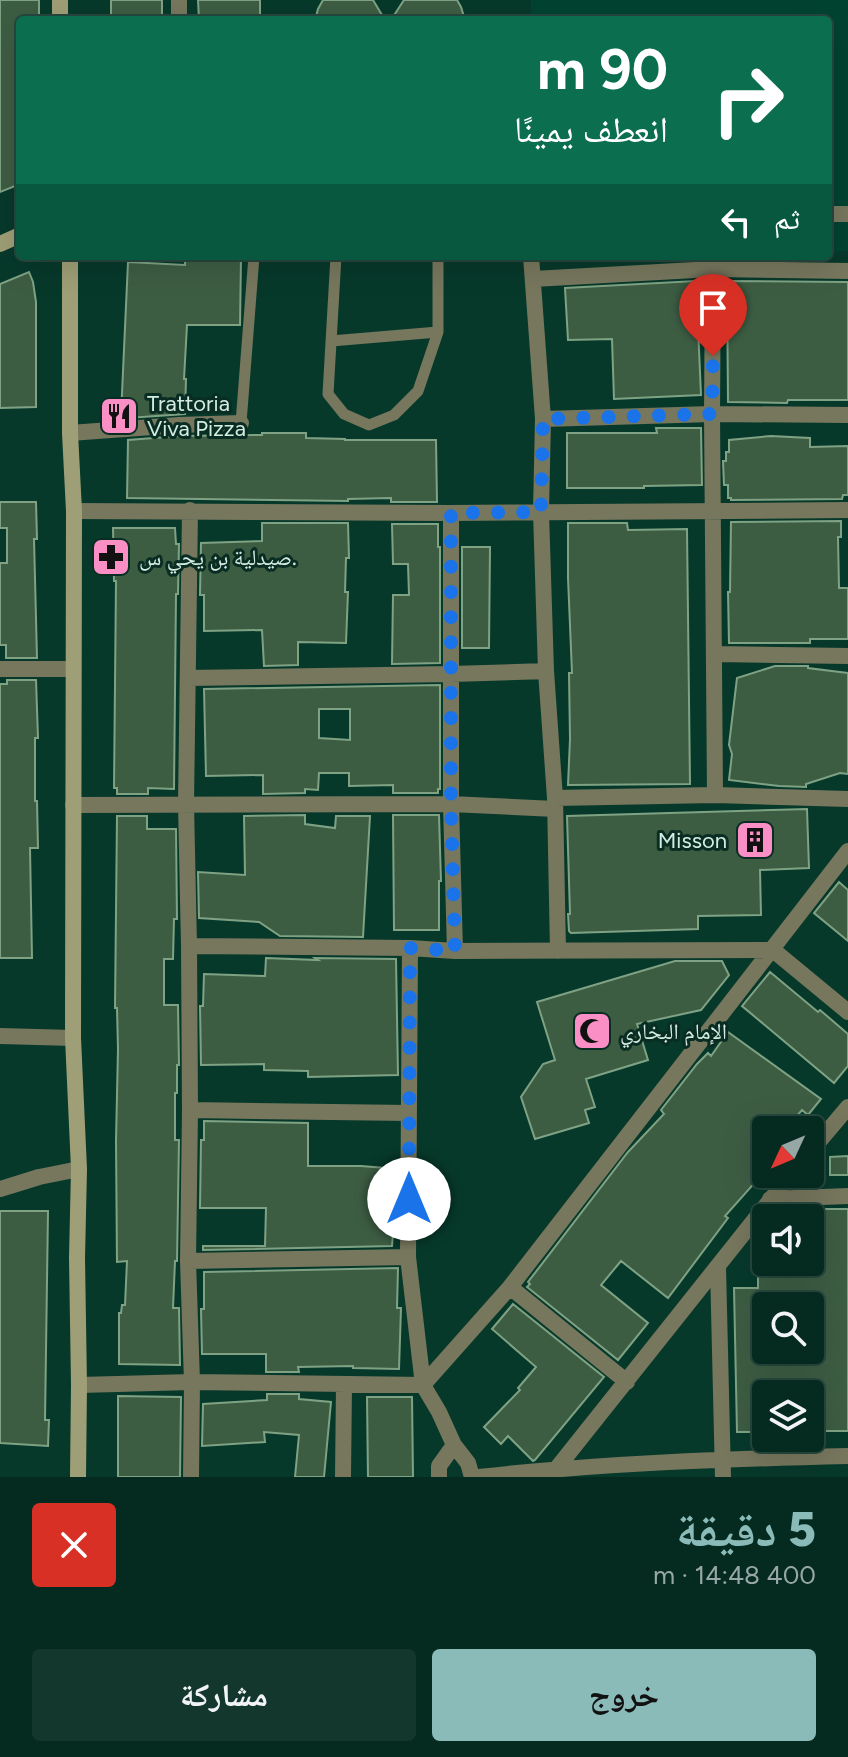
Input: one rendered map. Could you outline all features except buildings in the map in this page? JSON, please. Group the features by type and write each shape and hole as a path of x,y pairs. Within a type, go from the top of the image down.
{"main road":[{"path":"70,260 70,433 74,511 73,1038 79,1169 78,1477"}],"street":[{"path":"531,260 543,419 541,512 546,671 555,803 558,951"},
{"path":"533,279 713,269 848,271"},
{"path":"713,269 715,795"},
{"path":"543,419 712,414 848,415"},
{"path":"70,433 241,423"},
{"path":"190,510 186,804 191,1477"},
{"path":"74,511 451,513 848,510"},
{"path":"451,513 451,804 455,951"},
{"path":"714,654 848,656"},
{"path":"0,669 73,669"},
{"path":"188,678 546,671"},
{"path":"73,805 555,803 715,795 848,799"},
{"path":"79,1385 192,1382 423,1385 510,1287 848,851"},
{"path":"189,946 455,951 773,950 848,1012"},
{"path":"410,948 408,1257 423,1385 454,1445 468,1463 472,1477"},
{"path":"0,1036 73,1038"},
{"path":"824,1135 848,1107"},
{"path":"190,1110 409,1113"},
{"path":"0,1189 79,1169"},
{"path":"557,1468 779,1188"},
{"path":"770,1199 848,1196"},
{"path":"188,1261 408,1257"},
{"path":"718,1267 723,1477"},
{"path":"510,1287 627,1382"},
{"path":"343,1477 344,1384"},
{"path":"439,1477 439,1466 454,1445"},
{"path":"479,1477 557,1468 578,1472 722,1459 848,1456"}],"lane":[{"path":"241,423 254,260"},
{"path":"336,260 328,394 344,414 369,425 394,415 418,391 438,332 438,260"},
{"path":"331,341 438,332"}],"shaded area":[{"path":"531,0 848,0 848,251 832,252 832,16 531,16"}],"place":[{"name":"Trattoria Viva Pizza","path":"119,416"},
{"name":"صيدلية بن يحي س.","path":"111,557"},
{"name":"Misson","path":"755,840"},
{"name":"الإمام البخاري","path":"592,1031"}],"route":[{"path":"409,1199 410,948 455,951 451,804 451,513 541,512 543,419 712,414 713,356"}]}
